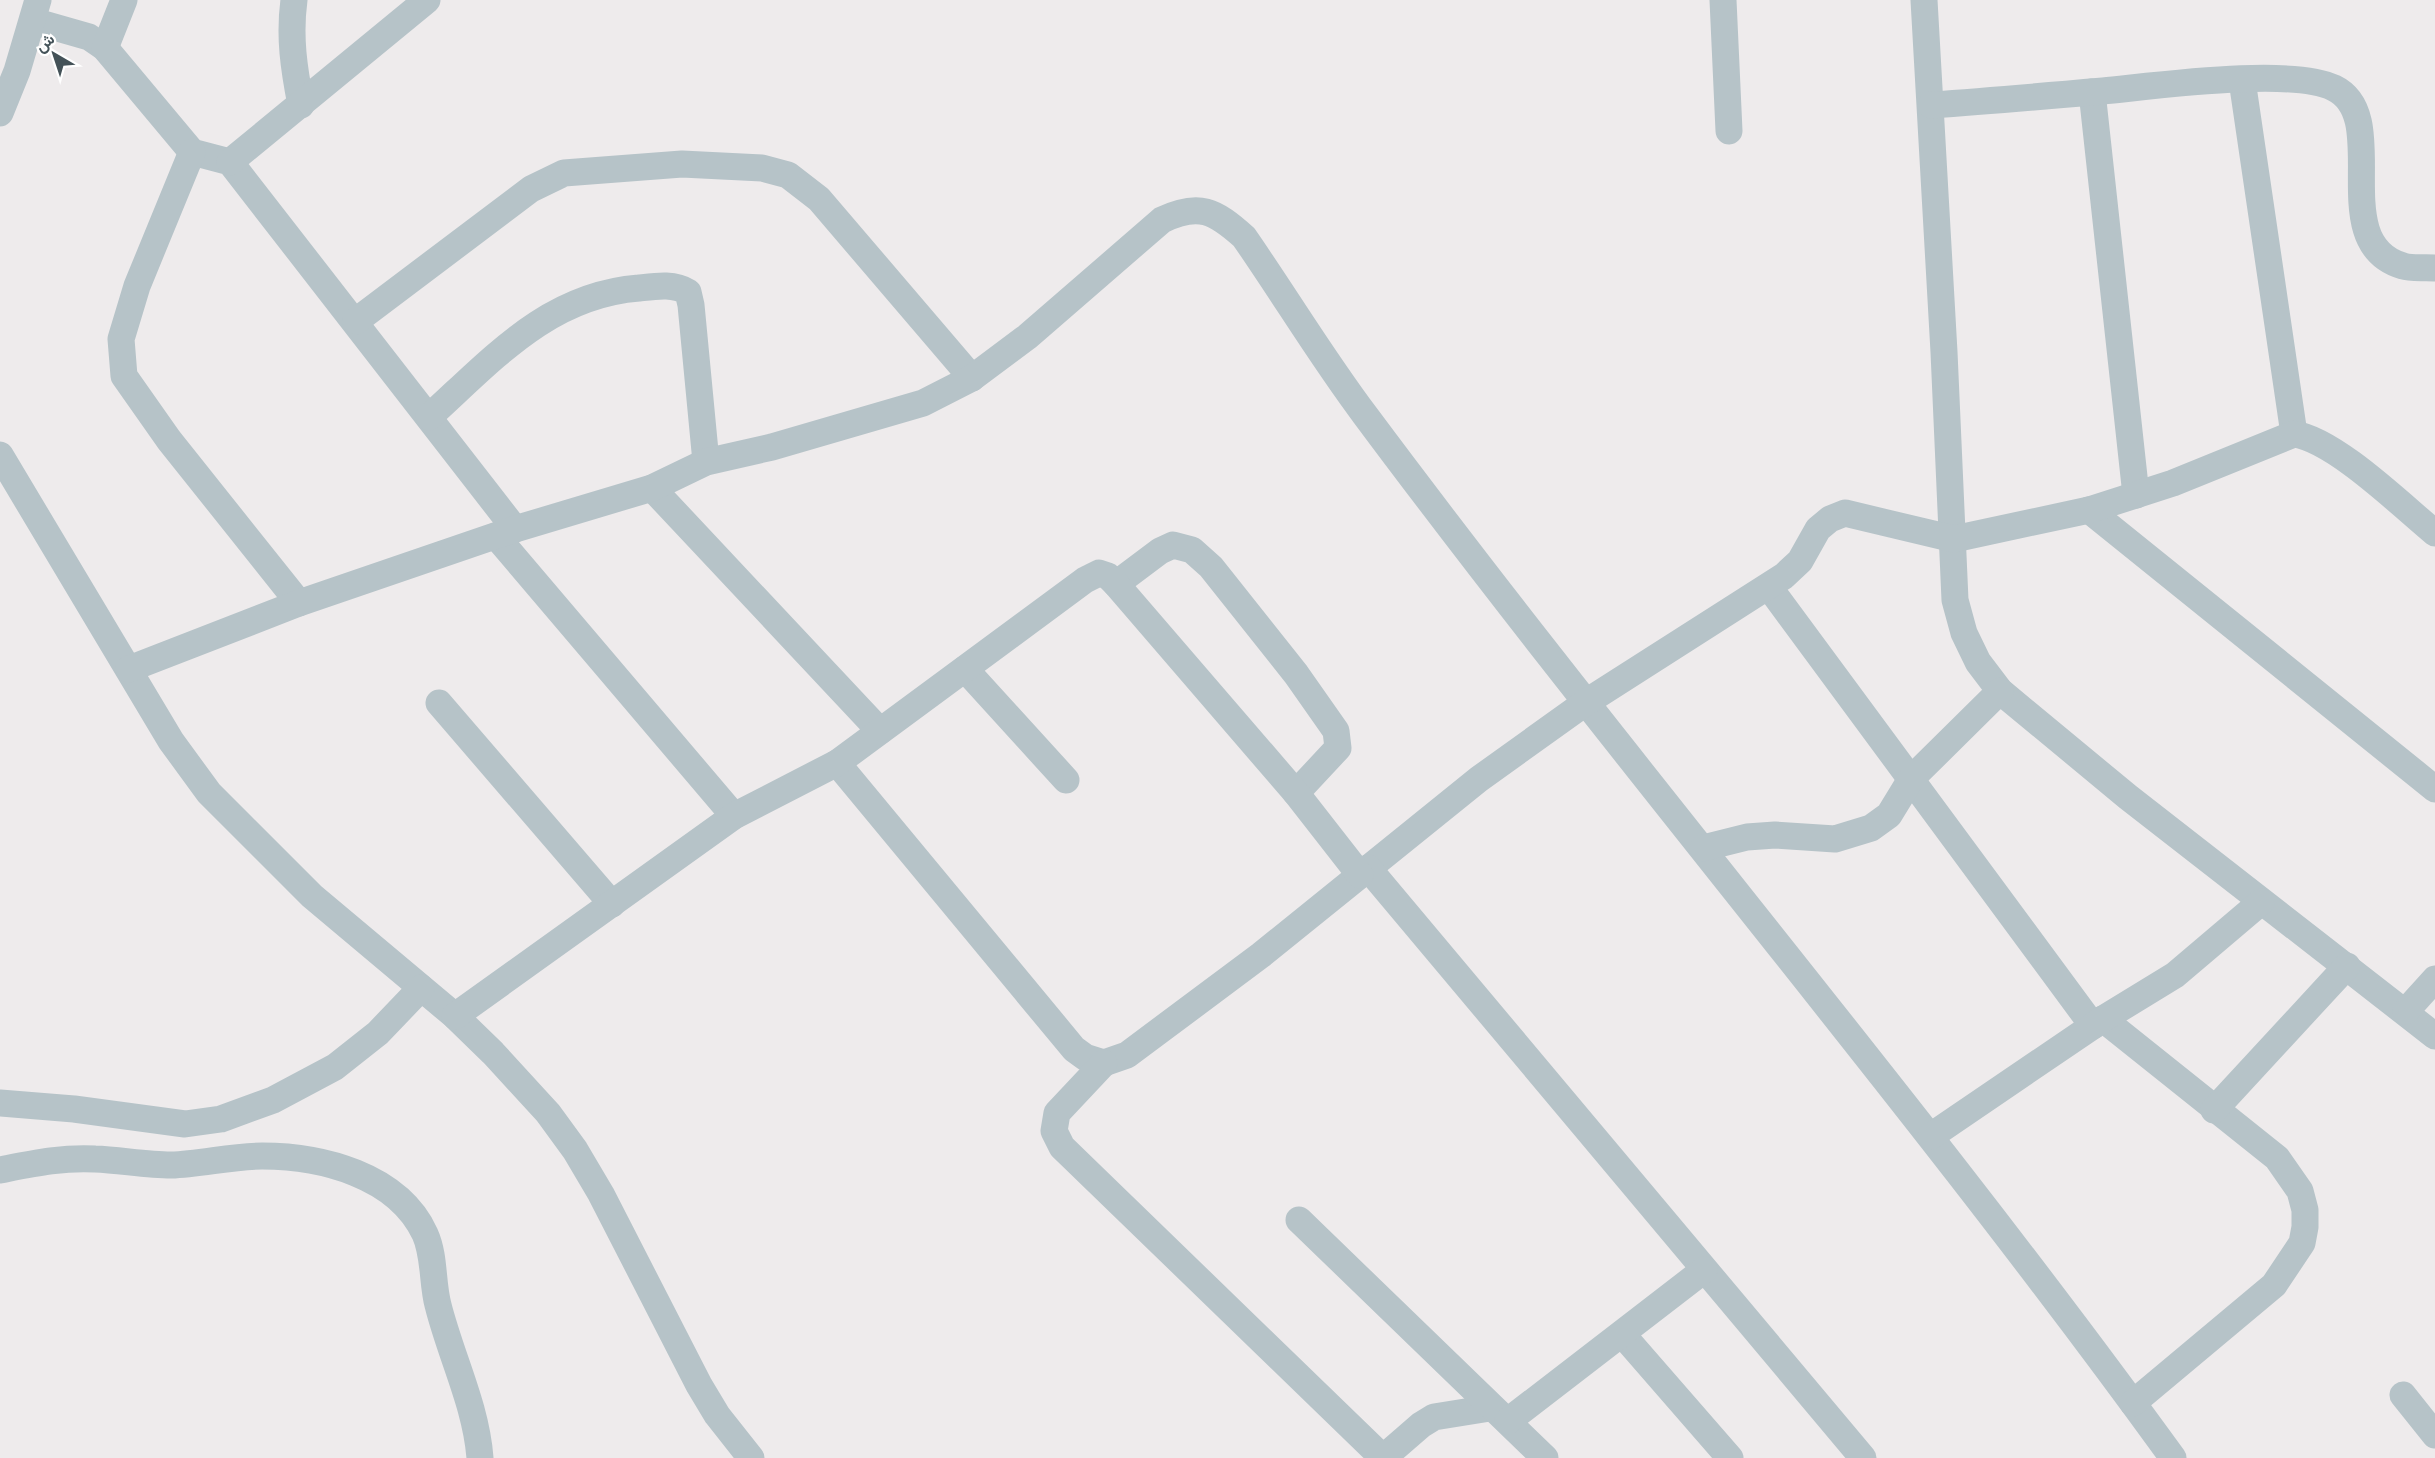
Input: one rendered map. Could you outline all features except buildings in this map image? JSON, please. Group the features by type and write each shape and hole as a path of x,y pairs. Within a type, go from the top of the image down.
{"street":[{"path":"105,48 124,0"},
{"path":"294,0 291,30 292,59 301,105"},
{"path":"230,162 427,0"},
{"path":"1723,0 1729,131"},
{"path":"1924,0 1954,540 1955,600 1964,633 1978,662 2000,691 2128,797 2261,902 2406,1011 2435,1036"},
{"path":"0,113 36,11 89,37 105,48 192,152 230,162 429,417 506,533 735,816"},
{"path":"1931,105 2242,80 2316,82 2336,89 2348,99 2358,116 2360,182 2369,237 2381,253 2403,266 2435,268"},
{"path":"2242,80 2294,434"},
{"path":"2092,92 2136,495"},
{"path":"192,152 137,286 120,339 124,376 169,440 299,603"},
{"path":"356,321 531,189 564,173 682,165 762,168 788,175 819,199 972,378"},
{"path":"129,669 299,603 506,533 652,488 706,462 891,414 923,403 972,378 1067,304 1162,220 1182,210 1204,210 1224,219 1244,237 1364,414 1585,703 1931,1136 2173,1458"},
{"path":"429,417 542,319 565,306 616,290 679,287 688,292 691,304 706,462"},
{"path":"1704,1270 1622,1334 1499,1415 1434,1417 1421,1425 1383,1458 1062,1147 1054,1131 1057,1113 1104,1063 1127,1055 1260,955 1479,779 1585,703 1769,587 1800,561 1818,528 1836,516 1845,513 1954,540 2089,510 2254,452 2294,434 2306,436 2342,457 2435,532"},
{"path":"0,455 171,741 209,793 312,896 455,1016 523,1085 575,1150 699,1385 717,1415 752,1458"},
{"path":"652,488 880,730"},
{"path":"2089,510 2435,789"},
{"path":"1116,584 1160,551 1173,545 1192,550 1211,567 1296,674 1336,731 1338,748 1296,793"},
{"path":"455,1016 735,816 837,763 1085,580 1099,573 1108,576 1116,584 1863,1458"},
{"path":"1769,587 1911,779 2098,1023 2277,1158 2300,1191 2305,1210 2306,1227 2302,1243 2274,1284 2133,1403"},
{"path":"965,669 1066,780"},
{"path":"1703,848 1747,837 1774,835 1835,839 1871,828 1889,814 1911,779 2000,691"},
{"path":"439,703 612,904"},
{"path":"837,763 989,945 1057,1031 1085,1057 1104,1063"},
{"path":"1931,1136 2098,1023 2175,975 2261,902"},
{"path":"2214,1110 2347,966"},
{"path":"2406,1011 2435,979"},
{"path":"0,1103 74,1109 186,1124 221,1119 273,1100 335,1067 378,1033 421,988"},
{"path":"0,1170 69,1160 93,1159 172,1165 261,1156 330,1166 384,1186 410,1211 428,1243 437,1303 469,1398 480,1458"},
{"path":"1299,1220 1545,1458"},
{"path":"1622,1334 1730,1458"},
{"path":"2403,1395 2435,1435"}]}
